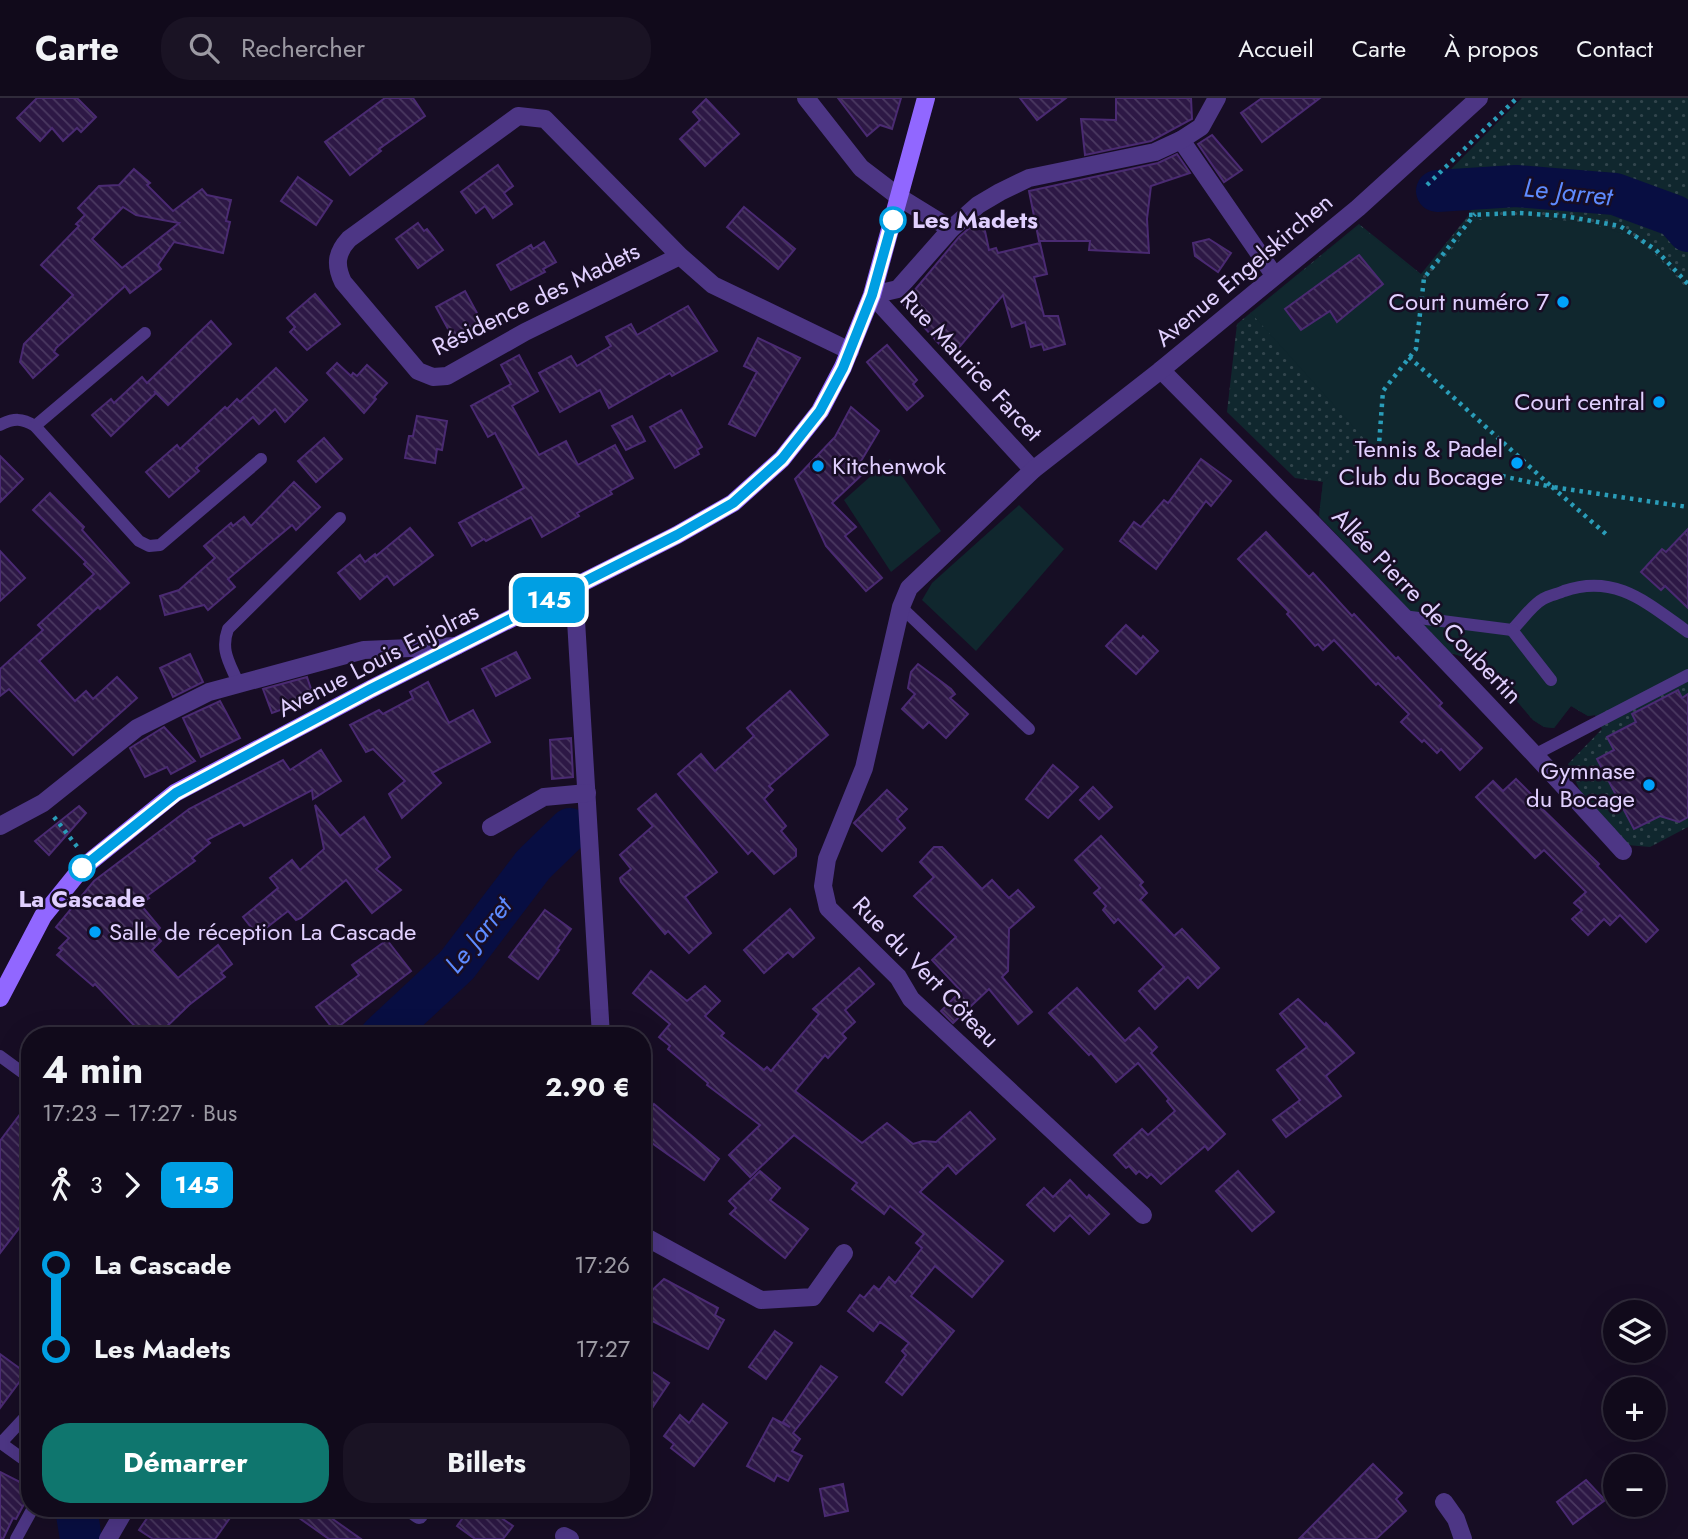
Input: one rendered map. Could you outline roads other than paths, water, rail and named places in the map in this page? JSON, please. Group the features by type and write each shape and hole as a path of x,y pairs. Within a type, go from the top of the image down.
{"main road":[{"name":"Avenue Louis Enjolras","path":"0,998 43,916 89,860 176,793 733,503 759,482 782,459 820,411 850,351 872,295 926,98"}],"street":[{"path":"806,98 861,168 899,197 951,229"},
{"path":"872,295 898,289 951,229 978,205 1029,178 1133,159 1155,152 1201,127 1217,98"},
{"name":"Avenue Engelskirchen","path":"1032,470 1161,370 1358,208 1479,98"},
{"name":"Résidence des Madets","path":"680,256 525,332 447,376 433,377 418,371 343,282 337,269 341,248 349,239 518,116 545,119 680,256 713,285 850,351"},
{"path":"1181,140 1274,275"},
{"name":"Rue Maurice Farcet","path":"872,295 1032,470"},
{"name":"Allée Pierre de Coubertin","path":"1161,370 1536,754 1623,851"},
{"name":"Rue du Vert Côteau","path":"1032,470 909,588 901,607 864,768 827,859 823,886 828,908 898,977 911,999 1143,1216"},
{"path":"574,587 600,1027"},
{"path":"1,824 43,803 137,728 209,692 364,650 457,646"},
{"path":"491,827 544,797 586,793"},
{"path":"651,1240 761,1300 813,1297 844,1252"},
{"path":"1444,1502 1456,1519 1464,1539"},
{"path":"108,1539 121,1517"}],"lane":[{"path":"35,426 145,333"},
{"path":"0,425 12,419 24,419 35,426 139,541 149,546 160,545 261,459"},
{"path":"238,683 223,641 228,629 340,518"},
{"path":"1512,630 1542,599 1573,588 1599,585 1619,588 1642,600 1688,632"},
{"path":"901,607 1028,729"},
{"path":"1403,616 1512,630 1551,680"},
{"path":"1536,754 1688,675"},
{"path":"0,1056 21,1071"},
{"path":"21,1421 1,1443 21,1457"},
{"path":"16,1539 28,1517"}],"waterway":[{"name":"Le Jarret","path":"1437,191 1516,186 1615,194 1675,216 1688,231"},
{"name":"Le Jarret","path":"391,1027 457,965 533,865 570,829"},
{"name":"Le Jarret","path":"77,1517 81,1539"}],"place":[{"name":"Les Madets","path":"893,220"},
{"name":"Court numéro 7","path":"1563,302"},
{"name":"Court central","path":"1659,402"},
{"name":"Tennis & Padel Club du Bocage","path":"1517,463"},
{"name":"Kitchenwok","path":"818,466"},
{"name":"Gymnase du Bocage","path":"1649,785"},
{"name":"La Cascade","path":"82,868"},
{"name":"Salle de réception La Cascade","path":"95,932"}]}
